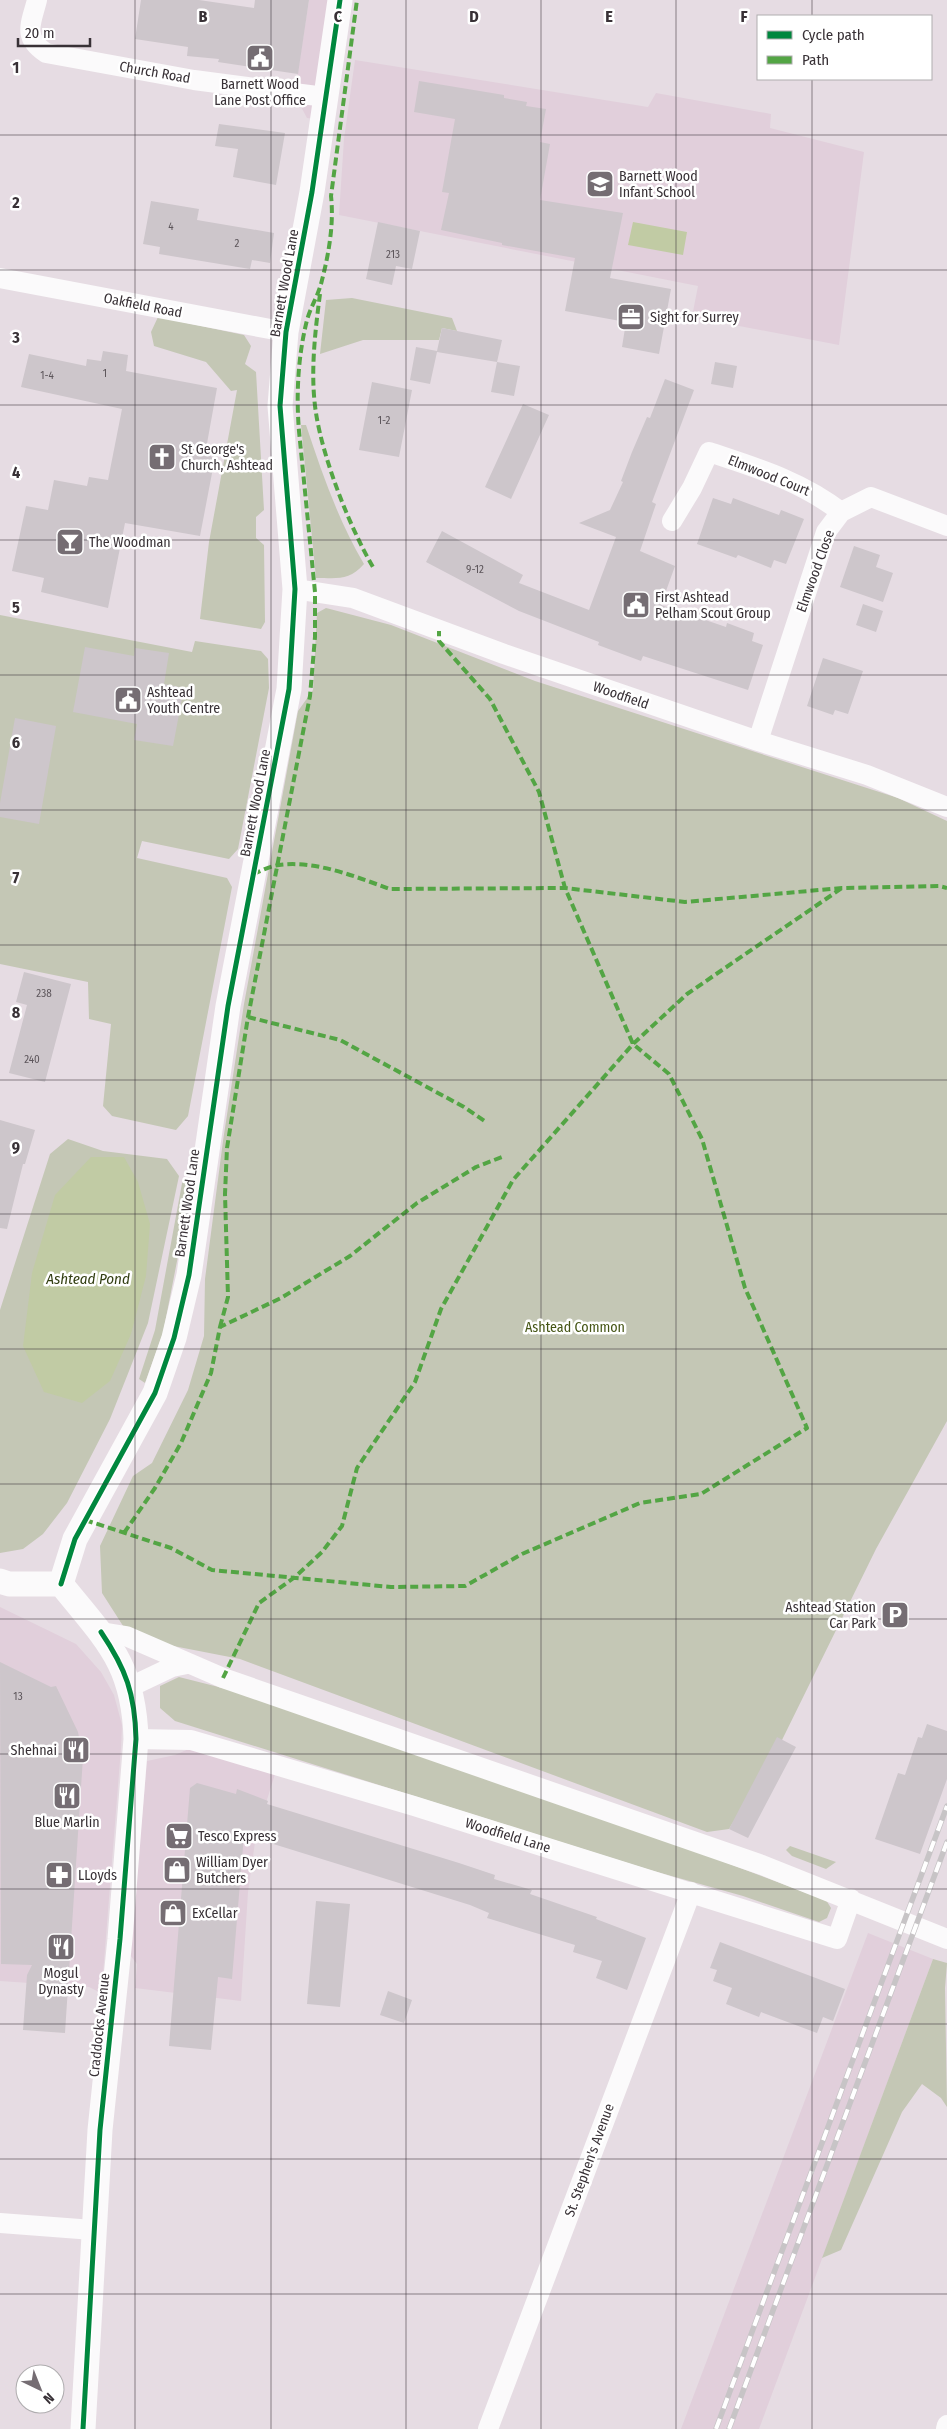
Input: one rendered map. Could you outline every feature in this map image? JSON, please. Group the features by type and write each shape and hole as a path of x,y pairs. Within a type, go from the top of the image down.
{"street":[{"name":"Church Road","path":"37,0 29,31 34,45 46,53 194,80 325,96"},
{"name":"Barnett Wood Lane","path":"61,1584 75,1539 155,1394 174,1338 189,1275 228,1006 289,689 295,589 280,406 286,332 312,192 340,0"},
{"name":"Oakfield Road","path":"0,278 286,332"},
{"name":"Elmwood Court","path":"672,521 692,488 709,452 767,471 818,494 841,512"},
{"name":"Elmwood Close","path":"758,741 826,532 841,512 870,497 947,526"},
{"name":"Woodfield","path":"295,589 353,598 504,654 758,741 867,775 947,807"},
{"path":"0,1581 10,1584 61,1584 101,1632 126,1636 187,1664 762,1865 947,1939"},
{"name":"Craddocks Avenue","path":"82,2429 93,2230 136,1739 135,1712 130,1687 118,1658 101,1632"},
{"path":"130,1687 172,1667 187,1664"},
{"name":"Woodfield Lane","path":"136,1739 191,1740 837,1938 851,1899"},
{"name":"St. Stephen's Avenue","path":"488,2429 691,1892"},
{"path":"0,2223 93,2230"}],"shaded area":[{"path":"309,0 350,0 334,121 307,118 300,105 293,103"},
{"name":"Barnett Wood Infant School","path":"355,60 648,107 656,93 771,114 770,128 864,152 839,345 692,317 698,286 339,215 344,139"},
{"path":"0,1607 76,1644 101,1672 114,1695 122,1725 101,1999 97,1991 89,1987 0,1981"},
{"path":"191,1748 275,1774 256,1835 248,1892 241,2001 135,1988 137,1964 130,1955 147,1761 175,1755"},
{"path":"868,1933 933,1959 759,2429 681,2429"}],"green space":[{"path":"352,298 452,318 457,331 442,328 439,340 363,340 320,354 326,300"},
{"path":"158,317 244,335 251,346 245,364 256,372 264,510 256,517 256,538 264,545 265,622 261,629 200,619 209,542 237,390 231,391 206,362 154,346 151,332"},
{"path":"301,425 306,425 338,513 364,564 348,576 316,578"},
{"name":"Ashtead Common","path":"326,608 391,625 535,681 898,798 947,821 947,1421 876,1549 782,1740 729,1829 707,1832 240,1659 158,1643 125,1629 102,1593 100,1546 133,1476 152,1463 188,1390 204,1336 205,1279 223,1141 244,1004 298,711 313,690 317,613"},
{"path":"0,615 192,652 195,641 261,651 268,659 269,688 238,849 229,859 142,841 137,858 227,878 232,887 188,1116 176,1130 112,1116 103,1106 111,1024 89,1019 88,982 0,964"},
{"path":"68,1139 103,1151 167,1159 179,1176 148,1323 110,1419 67,1503 43,1534 23,1549 0,1553 0,1310 50,1154"},
{"path":"183,1178 189,1179 178,1256 163,1333 145,1383 139,1379 155,1330"},
{"path":"179,1677 261,1699 424,1751 826,1900 831,1908 827,1918 819,1922 743,1896 650,1870 175,1721 160,1708 160,1686"},
{"path":"790,1846 836,1862 826,1869 792,1856 786,1850"},
{"path":"933,1959 947,1963 945,1988 947,2107 941,2098 922,2084 902,2112 841,2250 822,2258"}],"water":[{"path":"633,222 687,232 683,255 628,245"},
{"name":"Ashtead Pond","path":"91,1157 124,1157 138,1182 150,1224 146,1276 131,1334 110,1381 82,1403 44,1392 23,1346 32,1273 55,1195"}],"building":[{"path":"141,0 199,0 254,8 255,0 309,0 298,74 218,62 219,59 187,56 188,47 135,39"},
{"path":"419,81 504,95 504,98 527,102 526,106 546,109 540,142 550,144 540,200 623,213 610,278 671,289 659,354 622,347 626,322 565,311 575,258 502,245 502,243 441,230 449,193 442,192 455,119 414,112"},
{"path":"219,124 285,133 276,185 233,177 238,149 215,146"},
{"path":"151,201 199,209 197,220 274,233 270,263 252,260 250,269 159,254 160,247 143,244"},
{"path":"378,222 420,231 412,269 396,266 392,285 366,279"},
{"path":"442,328 502,340 497,362 437,352 430,384 410,380 416,347 437,351"},
{"path":"103,351 128,355 126,371 217,388 206,449 217,465 213,468 200,536 125,523 108,608 41,592 44,578 12,571 26,506 48,510 54,480 87,486 89,477 108,480 122,409 21,387 29,354 86,366 87,359 101,361"},
{"path":"497,362 520,366 514,396 491,392"},
{"path":"715,362 737,366 733,388 711,384"},
{"path":"665,379 694,390 652,502 656,504 640,551 675,566 661,605 726,627 727,623 754,633 752,641 763,645 748,690 643,656 641,661 598,645 599,642 519,611 426,562 442,531 523,575 519,583 589,610 616,537 579,523 610,510 623,482 621,481 632,452 647,417 650,418"},
{"path":"372,382 412,390 399,457 359,450"},
{"path":"523,404 549,415 511,499 485,487"},
{"path":"713,498 731,504 733,498 779,515 781,510 804,519 786,564 774,560 771,568 738,555 736,558 697,544"},
{"path":"854,546 880,555 876,567 893,573 883,602 840,587"},
{"path":"863,604 883,611 876,632 856,625"},
{"name":"Ashtead Youth Centre","path":"85,647 134,656 135,648 169,653 164,684 184,688 173,746 134,740 137,724 73,712"},
{"path":"823,658 863,671 848,714 835,710 833,715 807,706"},
{"path":"15,718 56,726 39,824 0,817 0,803"},
{"path":"24,972 71,984 45,1082 9,1073 27,1005 16,1002"},
{"path":"0,1120 35,1130 25,1164 23,1164 7,1229 0,1228"},
{"path":"0,1662 51,1687 56,1686 78,1732 83,1757 65,2033 23,2030 27,1975 32,1965 1,1964"},
{"path":"927,1724 947,1731 947,1779 920,1854 875,1839 898,1773 905,1775 918,1737 922,1738"},
{"path":"777,1737 796,1747 748,1838 729,1829"},
{"path":"197,1783 236,1794 237,1789 268,1801 267,1804 495,1875 494,1879 532,1890 530,1894 597,1917 596,1919 646,1938 627,1990 596,1978 602,1961 573,1952 575,1945 487,1918 489,1913 470,1905 244,1835 232,1979 218,1977 211,2050 169,2046 190,1788"},
{"path":"316,1901 350,1904 340,2007 307,2004"},
{"path":"720,1942 845,1989 833,2021 823,2017 817,2033 761,2012 759,2017 726,2004 732,1988 713,1981 717,1970 710,1968"},
{"path":"388,1991 412,2000 404,2023 380,2015"}],"railway":[{"path":"716,2429 947,1806"},
{"path":"729,2429 947,1842"}],"marked path":[{"path":"220,1327 228,1297 225,1194 227,1148 248,1017 310,696 315,637 315,592 299,431 298,375 307,320 321,285 329,249 332,217 331,196 357,0"},
{"path":"320,294 313,369 316,413 338,493 355,533 373,567"},
{"path":"85,1520 171,1548 212,1570 391,1587 465,1586 522,1554 640,1503 701,1494 807,1428 745,1288 702,1139 669,1074 633,1044 565,888 539,792 490,699 439,641 439,631"},
{"path":"253,874 269,867 293,864 321,867 364,879 390,889 565,888 685,902 842,888 939,886 947,888"},
{"path":"223,1678 259,1603 295,1577 322,1552 342,1526 357,1468 415,1382 441,1309 513,1180 633,1044 687,994 842,888"},
{"path":"248,1017 340,1040 464,1107 486,1122"},
{"path":"124,1533 155,1488 181,1443 211,1373 220,1327 281,1298 350,1256 417,1203 476,1167 502,1157"}],"cycle path":[{"path":"61,1584 75,1539 155,1393 174,1338 189,1275 228,1006 289,689 295,589 280,406 286,332 312,192 340,0"},
{"path":"83,2429 100,2130 120,1939 136,1739 134,1709 128,1683 117,1658 101,1632"}],"place":[{"name":"Barnett Wood Lane Post Office","path":"260,58"},
{"name":"Barnett Wood Infant School","path":"600,184"},
{"name":"Sight for Surrey","path":"631,317"},
{"name":"St George's Church, Ashtead","path":"162,457"},
{"name":"The Woodman","path":"70,542"},
{"name":"First Ashtead Pelham Scout Group","path":"636,605"},
{"name":"Ashtead Youth Centre","path":"128,700"},
{"name":"Ashtead Station Car Park","path":"895,1615"},
{"name":"Shehnai","path":"76,1750"},
{"name":"Blue Marlin","path":"67,1796"},
{"name":"Tesco Express","path":"179,1836"},
{"name":"William Dyer Butchers","path":"177,1870"},
{"name":"LLoyds","path":"59,1875"},
{"name":"ExCellar","path":"173,1913"},
{"name":"Mogul Dynasty","path":"61,1947"}]}
